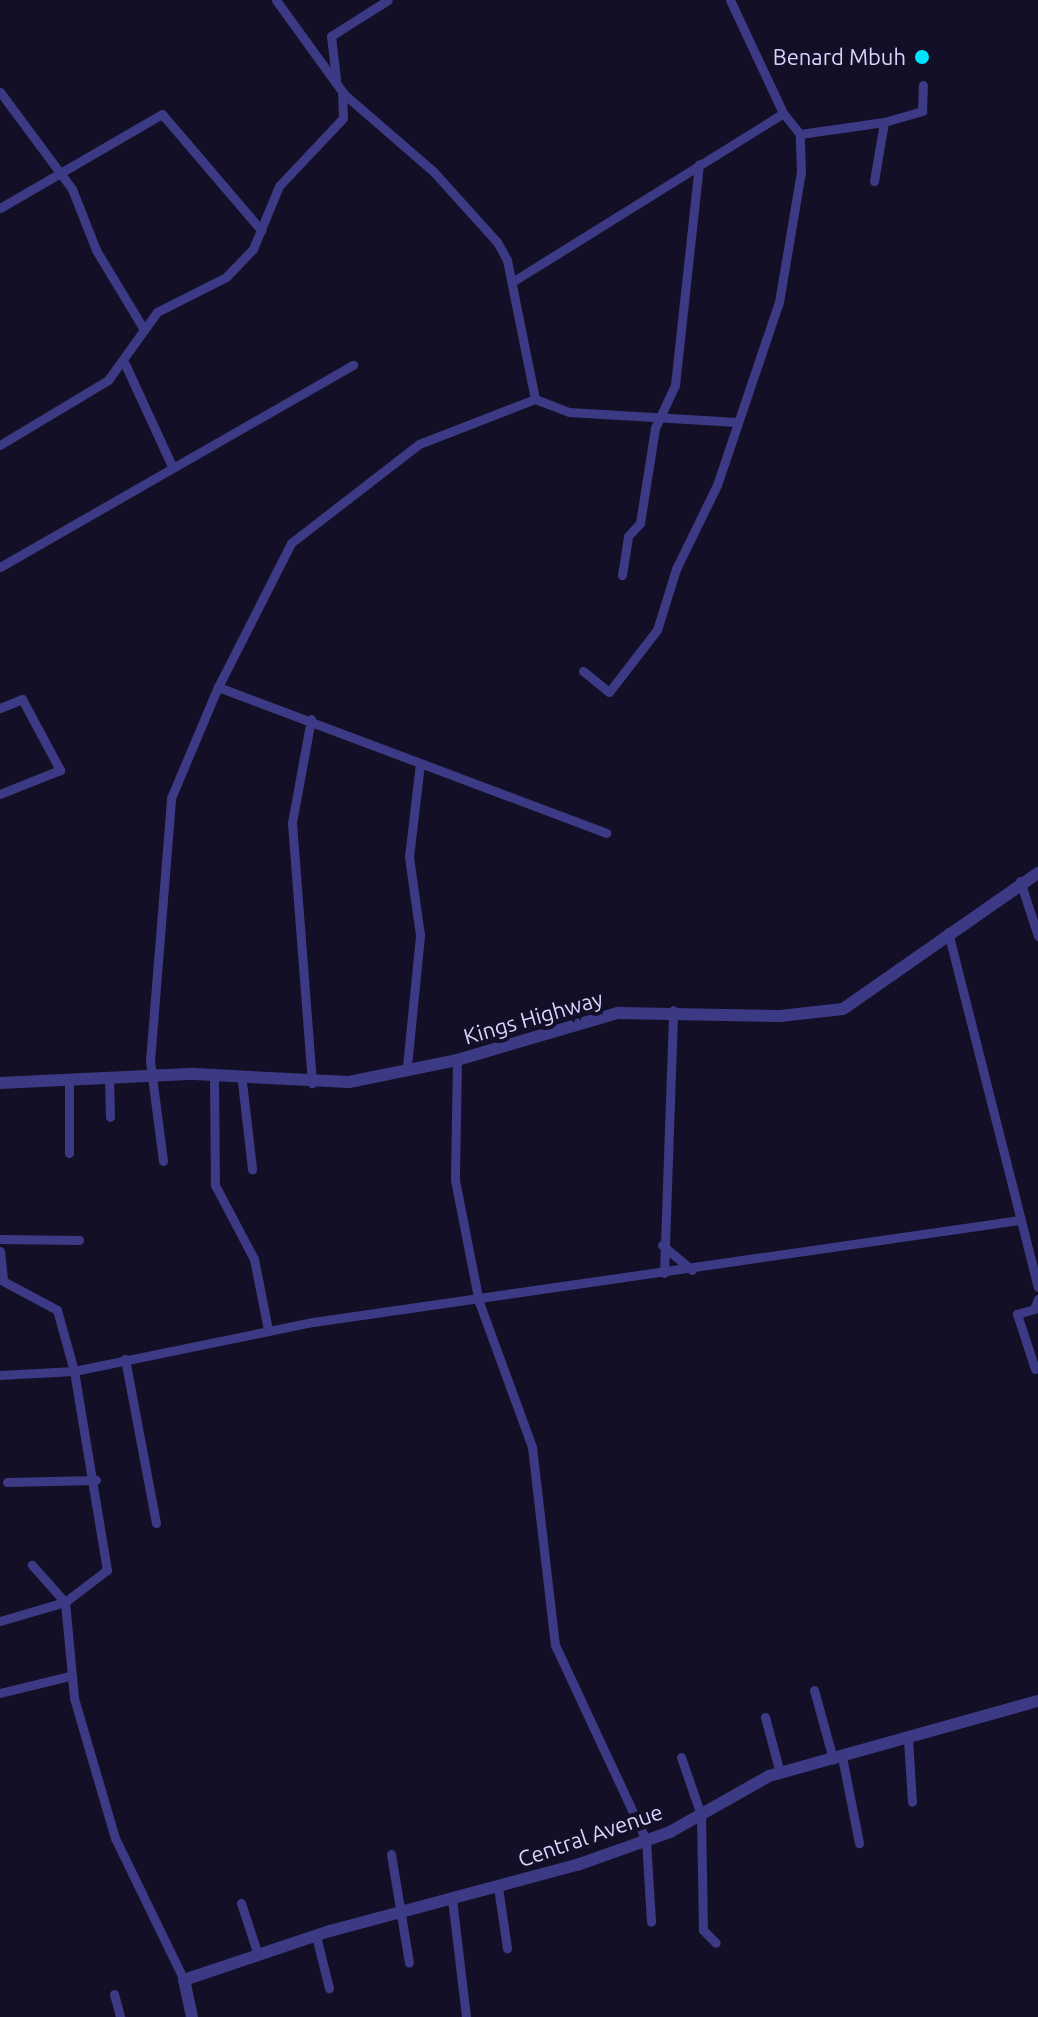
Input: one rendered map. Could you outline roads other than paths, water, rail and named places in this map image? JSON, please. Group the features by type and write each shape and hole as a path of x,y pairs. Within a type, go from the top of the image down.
{"street":[{"path":"276,0 344,94 478,218 507,260 535,399"},
{"path":"0,445 125,364 143,328 157,312 226,277 261,230 279,186 343,118 344,94 331,70 331,36 388,0"},
{"path":"583,671 609,692 657,630 737,422 779,302 801,172 800,134 783,113 730,0"},
{"path":"800,134 884,122 922,111 923,85"},
{"path":"0,92 57,170 143,328"},
{"path":"512,282 783,113"},
{"path":"0,208 57,170 162,114 261,230"},
{"path":"874,181 884,122"},
{"path":"622,575 663,413 675,385 699,164"},
{"path":"125,364 172,466"},
{"path":"0,567 353,365"},
{"path":"163,1161 155,1075 150,1061 171,798 218,687 291,543 419,444 535,399 569,412 663,413 737,422"},
{"path":"218,687 311,719 420,764 606,833"},
{"path":"0,708 22,699 60,770 0,794"},
{"path":"311,719 292,823 312,1083"},
{"path":"407,1066 420,935 410,834 420,764"},
{"name":"Kings Highway","path":"0,1083 155,1075 214,1077 242,1082 349,1082 407,1066 457,1060 618,1013 673,1010 780,1016 843,1009 1020,881 1038,873"},
{"path":"1020,881 1038,936"},
{"path":"948,932 1019,1220 1034,1257 1038,1287"},
{"path":"664,1273 662,1245 673,1010"},
{"path":"457,1060 450,1137 479,1302 532,1447 552,1573 555,1645 646,1840 651,1922"},
{"path":"109,1076 110,1117"},
{"path":"214,1077 215,1185 254,1259 268,1330"},
{"path":"69,1078 69,1153"},
{"path":"242,1082 252,1169"},
{"path":"0,1375 74,1371 268,1330 479,1302 1019,1220"},
{"path":"0,1239 79,1240"},
{"path":"662,1245 692,1270"},
{"path":"0,1251 1,1283 57,1310 74,1371 96,1480 107,1570 65,1602 0,1621"},
{"path":"1035,1369 1017,1314 1034,1309 1038,1299"},
{"path":"125,1359 156,1523"},
{"path":"7,1482 96,1480"},
{"path":"32,1565 65,1602 70,1676 115,1838 184,1980 192,2017"},
{"path":"0,1693 70,1676"},
{"path":"814,1690 838,1758 859,1843"},
{"name":"Central Avenue","path":"184,1980 316,1936 498,1887 646,1840 780,1773 1038,1701"},
{"path":"765,1717 780,1773"},
{"path":"908,1739 912,1802"},
{"path":"681,1757 701,1815 703,1930 716,1943"},
{"path":"391,1854 404,1912 409,1963"},
{"path":"498,1887 507,1948"},
{"path":"452,1899 466,2017"},
{"path":"241,1903 258,1955"},
{"path":"316,1936 329,1988"},
{"path":"114,1994 120,2017"}],"place":[{"name":"Benard Mbuh","path":"922,57"}]}
